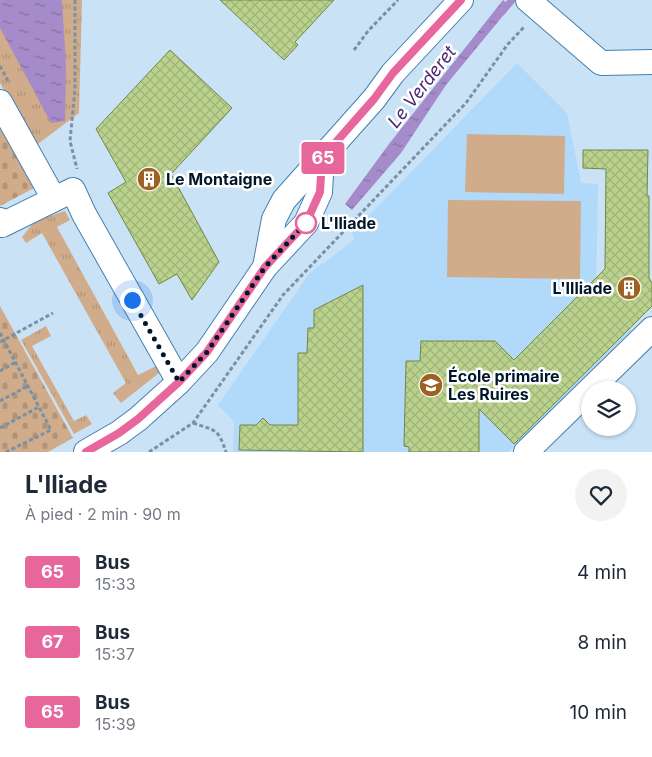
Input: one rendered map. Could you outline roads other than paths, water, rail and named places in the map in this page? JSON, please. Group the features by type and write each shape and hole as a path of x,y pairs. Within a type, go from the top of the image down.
{"street":[{"path":"86,452 119,433 138,419 179,382 207,352 265,267 274,219 284,200 374,99 393,73 461,0"},
{"path":"534,4 601,63 652,62"},
{"path":"0,102 63,195 89,223 179,382"},
{"path":"0,220 2,225 63,195"},
{"path":"526,452 652,329"}],"water":[{"path":"0,0 62,0 66,66 65,121 51,123 0,28"},
{"path":"503,0 511,6 446,85 401,153 352,210 345,204 389,144"}],"waterway":[{"name":"Le Verderet","path":"502,12 512,0"}],"place":[{"name":"Le Montaigne","path":"149,179"},
{"name":"L'Iliade","path":"306,223"},
{"name":"L'Illiade","path":"629,288"},
{"name":"École primaire Les Ruires","path":"431,385"}]}
